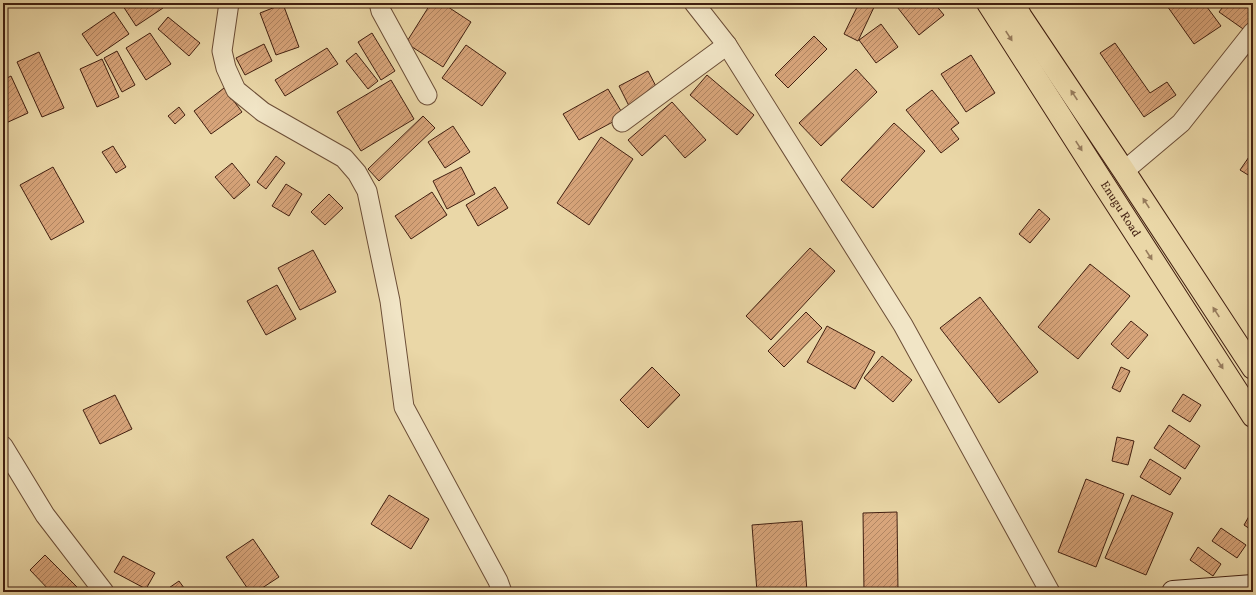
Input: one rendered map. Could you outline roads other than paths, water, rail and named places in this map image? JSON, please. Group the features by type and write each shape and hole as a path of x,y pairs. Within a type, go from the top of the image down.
{"main road":[{"name":"Enugu Road","path":"988,3 1253,416"},
{"path":"1013,3 1253,368"}],"street":[{"path":"229,3 222,51 226,68 236,90 263,112 344,158 357,173 367,191 390,301 404,408 498,581 502,592"},
{"path":"379,3 381,11 427,95"},
{"path":"694,3 726,45 903,325 1050,592"},
{"path":"1124,171 1181,123 1253,32"},
{"path":"622,122 726,45"},
{"path":"3,446 45,515 104,592"},
{"path":"1173,592 1253,586"}]}
